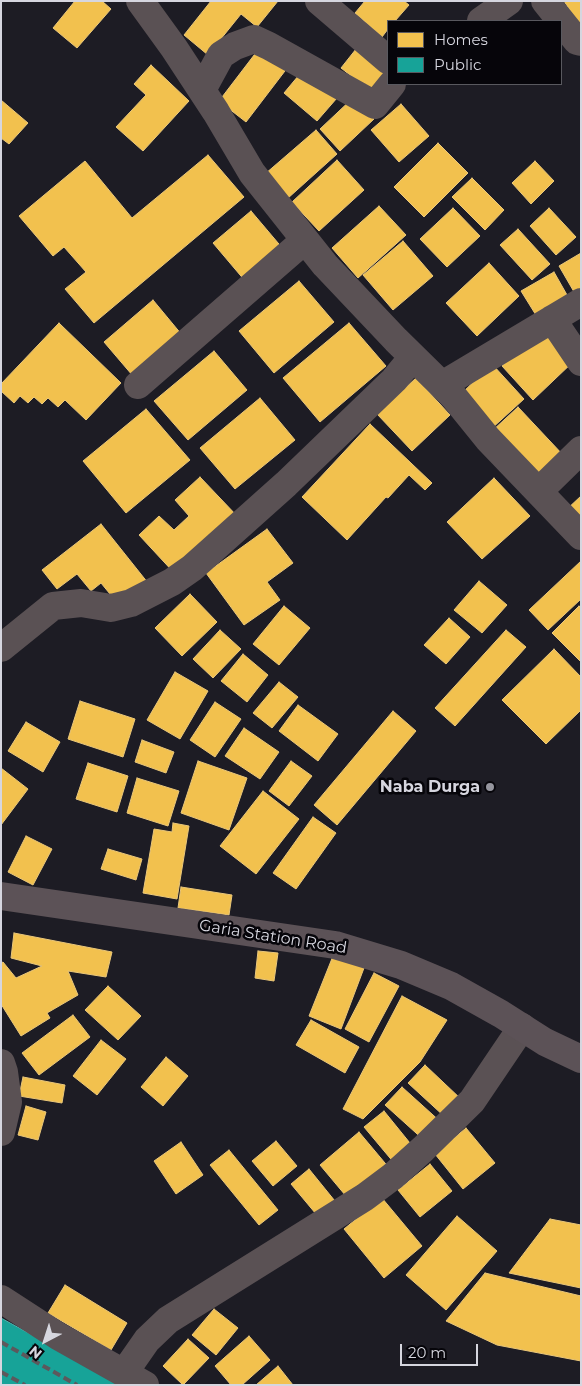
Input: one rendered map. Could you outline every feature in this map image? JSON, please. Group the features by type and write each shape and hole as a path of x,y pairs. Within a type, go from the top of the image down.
{"main road":[{"name":"Garia Station Road","path":"1,896 335,945 401,965 451,986 545,1042 581,1059"}],"street":[{"path":"140,1 202,90 252,173 325,265 454,397 488,439 581,536"},
{"path":"319,1 387,59"},
{"path":"482,20 509,1"},
{"path":"545,1 561,20"},
{"path":"562,21 581,42"},
{"path":"202,90 221,55 235,46 254,39 375,105 391,85"},
{"path":"138,385 305,240"},
{"path":"442,385 581,302"},
{"path":"552,319 581,362"},
{"path":"1,648 53,606 81,603 111,608 132,603 172,582 192,568 286,484 394,380 413,357"},
{"path":"538,491 581,450"},
{"path":"1,1299 58,1336 134,1379 147,1340 168,1320 365,1198 423,1149 472,1101 522,1027"},
{"path":"1,1063 8,1102 1,1132"}],"building: Homes":[{"path":"75,1 102,1 111,9 77,48 53,28"},
{"path":"211,1 278,1 257,27 241,14 208,55 184,35"},
{"path":"365,1 404,1 409,5 396,20 387,20 387,30 382,37 355,13"},
{"path":"564,1 581,1 581,28"},
{"path":"360,44 387,66 377,96 341,68"},
{"path":"261,46 288,67 246,122 219,101"},
{"path":"151,65 189,101 143,151 116,127 146,95 134,84"},
{"path":"304,69 337,98 317,121 284,93"},
{"path":"354,97 374,119 340,151 320,129"},
{"path":"1,100 28,123 9,144 1,138"},
{"path":"401,104 429,136 399,162 371,130"},
{"path":"316,130 337,154 287,199 265,174"},
{"path":"438,143 468,173 424,217 394,187"},
{"path":"208,155 244,197 94,323 65,289 86,272 64,247 53,256 19,216 85,161 132,218"},
{"path":"337,160 364,190 319,231 292,202"},
{"path":"535,161 554,181 531,204 512,183"},
{"path":"472,178 504,210 485,230 452,197"},
{"path":"379,206 406,235 358,278 332,248"},
{"path":"453,208 480,236 447,267 420,239"},
{"path":"549,208 576,237 556,255 530,226"},
{"path":"251,211 284,250 246,282 213,243"},
{"path":"518,229 550,264 532,280 500,245"},
{"path":"403,241 433,276 393,310 363,275"},
{"path":"581,253 581,294 577,297 559,266"},
{"path":"489,263 519,296 477,336 446,303"},
{"path":"554,272 571,302 539,320 521,291"},
{"path":"299,281 334,322 274,373 239,331"},
{"path":"153,300 182,335 133,376 104,342"},
{"path":"59,323 121,383 86,420 65,400 58,407 48,398 42,404 34,397 28,403 20,396 14,403 1,391 1,384"},
{"path":"349,323 386,366 320,422 283,378"},
{"path":"543,327 575,360 533,400 502,366"},
{"path":"214,351 247,390 188,440 154,401"},
{"path":"492,364 524,399 490,430 459,396"},
{"path":"416,378 450,415 412,451 377,414"},
{"path":"260,398 295,440 235,489 200,448"},
{"path":"518,407 564,456 537,481 491,432"},
{"path":"146,409 190,460 126,513 83,461"},
{"path":"370,424 432,483 425,490 409,475 347,540 302,497"},
{"path":"200,477 238,517 177,576 139,535 159,516 174,530 189,516 175,500"},
{"path":"494,478 530,516 482,559 447,522"},
{"path":"581,496 581,528 565,511"},
{"path":"101,524 148,583 119,605 101,583 91,591 77,574 57,589 42,570"},
{"path":"267,529 293,563 267,582 280,600 244,625 206,573"},
{"path":"581,561 581,599 548,630 529,610"},
{"path":"479,581 507,605 482,633 454,610"},
{"path":"190,594 217,622 182,656 155,628"},
{"path":"284,606 310,628 279,665 253,644"},
{"path":"579,606 581,608 581,662 552,633"},
{"path":"449,618 470,637 446,664 424,645"},
{"path":"220,630 241,649 213,678 193,659"},
{"path":"506,630 526,647 455,726 435,708"},
{"path":"554,649 581,677 581,710 546,744 502,700"},
{"path":"243,654 268,675 247,702 221,681"},
{"path":"175,672 208,691 180,739 147,720"},
{"path":"279,682 298,697 272,728 253,713"},
{"path":"80,701 135,719 123,757 68,739"},
{"path":"215,702 241,719 215,757 190,740"},
{"path":"298,705 338,734 318,761 279,731"},
{"path":"393,711 416,731 337,825 314,805"},
{"path":"26,722 60,742 43,772 8,751"},
{"path":"244,728 279,752 260,779 225,756"},
{"path":"142,740 174,752 166,773 135,762"},
{"path":"198,761 247,778 229,830 181,813"},
{"path":"291,761 312,776 289,806 269,791"},
{"path":"88,763 128,776 117,812 76,799"},
{"path":"1,768 28,789 1,825"},
{"path":"137,778 179,791 168,826 127,813"},
{"path":"263,791 299,819 256,874 220,846"},
{"path":"313,817 336,833 296,889 273,873"},
{"path":"173,823 189,826 177,899 143,893 154,829 172,832"},
{"path":"26,836 52,849 33,885 8,872"},
{"path":"108,849 142,859 136,880 101,869"},
{"path":"181,887 232,895 229,915 178,908"},
{"path":"14,933 112,952 106,977 68,971 78,995 47,1013 50,1018 21,1036 1,1004 1,963 3,962 16,978 42,966 11,958"},
{"path":"258,951 278,953 274,981 255,978"},
{"path":"333,956 364,968 341,1029 309,1016"},
{"path":"374,973 399,986 369,1042 345,1029"},
{"path":"108,986 141,1016 118,1040 85,1010"},
{"path":"402,996 447,1020 420,1062 363,1119 343,1109"},
{"path":"73,1015 90,1037 39,1075 22,1053"},
{"path":"311,1020 359,1047 345,1073 296,1045"},
{"path":"101,1040 126,1059 97,1095 73,1076"},
{"path":"166,1057 188,1076 163,1106 141,1087"},
{"path":"425,1065 462,1100 445,1117 408,1083"},
{"path":"23,1077 65,1085 62,1103 19,1096"},
{"path":"402,1087 443,1124 426,1142 385,1105"},
{"path":"26,1106 46,1112 38,1140 18,1135"},
{"path":"384,1111 414,1148 395,1164 364,1127"},
{"path":"466,1128 495,1163 463,1189 435,1154"},
{"path":"359,1132 390,1169 351,1202 320,1165"},
{"path":"276,1141 297,1166 273,1186 252,1161"},
{"path":"181,1142 203,1175 176,1194 154,1161"},
{"path":"229,1150 278,1210 259,1225 210,1165"},
{"path":"430,1164 452,1191 420,1217 398,1190"},
{"path":"309,1169 339,1206 321,1220 291,1184"},
{"path":"382,1198 422,1246 384,1278 344,1229"},
{"path":"457,1216 497,1251 446,1310 406,1275"},
{"path":"550,1219 581,1225 581,1288 509,1273"},
{"path":"485,1273 581,1296 581,1361 497,1345 446,1321"},
{"path":"65,1285 127,1323 111,1350 48,1313"},
{"path":"214,1309 238,1328 216,1355 192,1335"},
{"path":"249,1336 270,1360 242,1385 231,1385 215,1366"},
{"path":"188,1339 209,1358 183,1385 163,1366"},
{"path":"278,1366 293,1385 256,1385"}],"building: Public":[{"path":"1,1318 123,1385 1,1385"}],"railway":[{"path":"1,1342 77,1385"},
{"path":"1,1372 25,1385"}],"place":[{"name":"Naba Durga","path":"490,787"}]}
